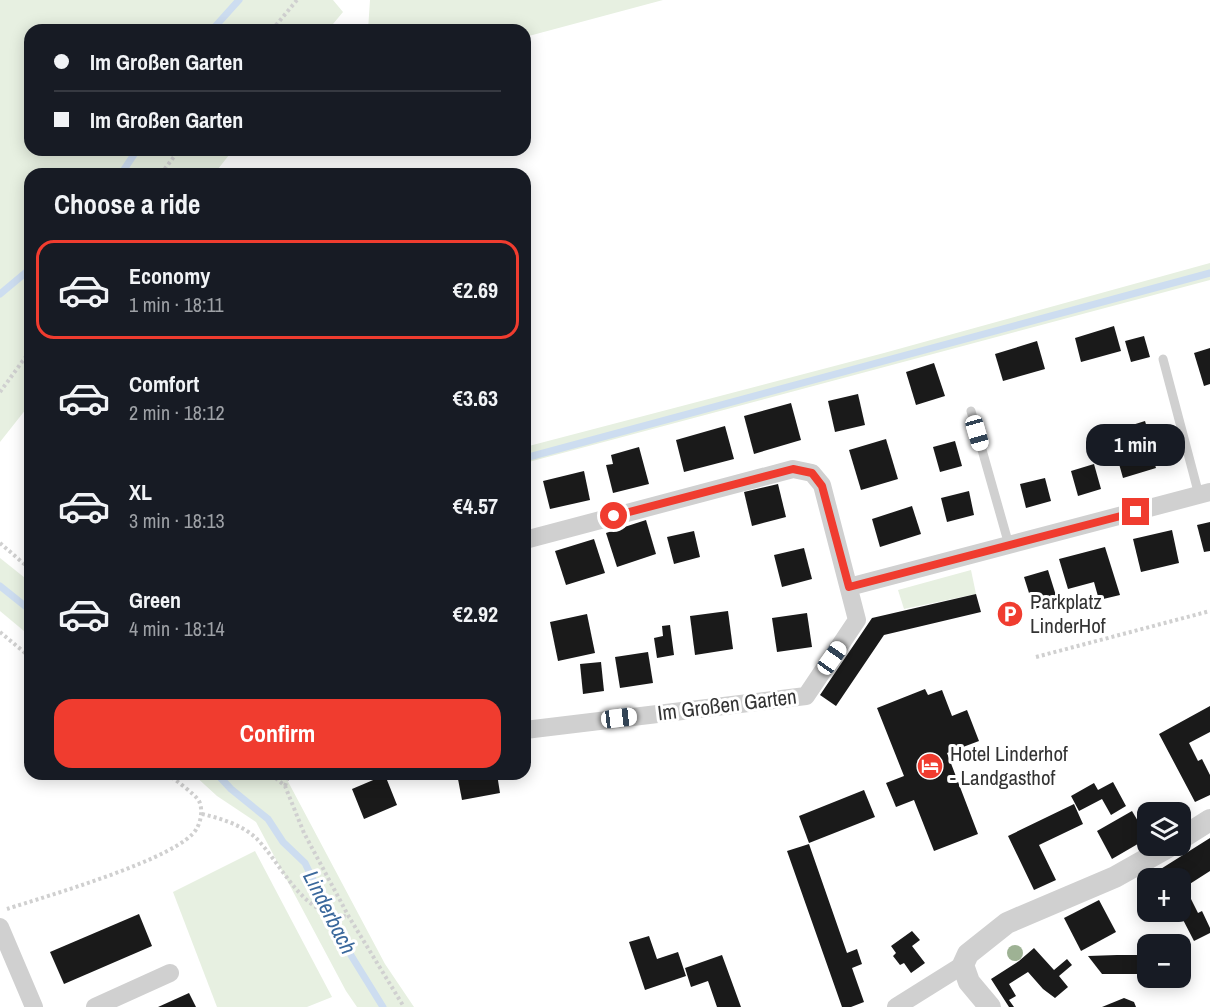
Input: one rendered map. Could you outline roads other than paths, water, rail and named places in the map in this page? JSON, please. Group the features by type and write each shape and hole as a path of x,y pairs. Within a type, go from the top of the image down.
{"street":[{"name":"Im Großen Garten","path":"531,538 793,469 812,473 822,486 857,620 806,696 531,729"},
{"path":"849,587 1205,494"},
{"path":"1191,832 1210,820"},
{"path":"896,1007 963,966 968,954 1007,923 1114,877 1152,856"},
{"path":"0,927 34,1007"},
{"path":"963,966 969,982 990,1007"},
{"path":"95,1007 170,973"}],"lane":[{"path":"1163,359 1205,494"},
{"path":"971,411 1009,545"}],"waterway":[{"path":"217,24 239,0"},
{"path":"125,168 133,156"},
{"path":"531,456 1210,273"},
{"path":"0,294 24,274"},
{"name":"Linderbach","path":"0,586 24,605"},
{"name":"Linderbach","path":"223,780 268,819 283,842 305,863 344,944 383,1007"}],"place":[{"name":"Parkplatz LinderHof","path":"1010,614"},
{"name":"Hotel Linderhof - Landgasthof","path":"930,766"}]}
